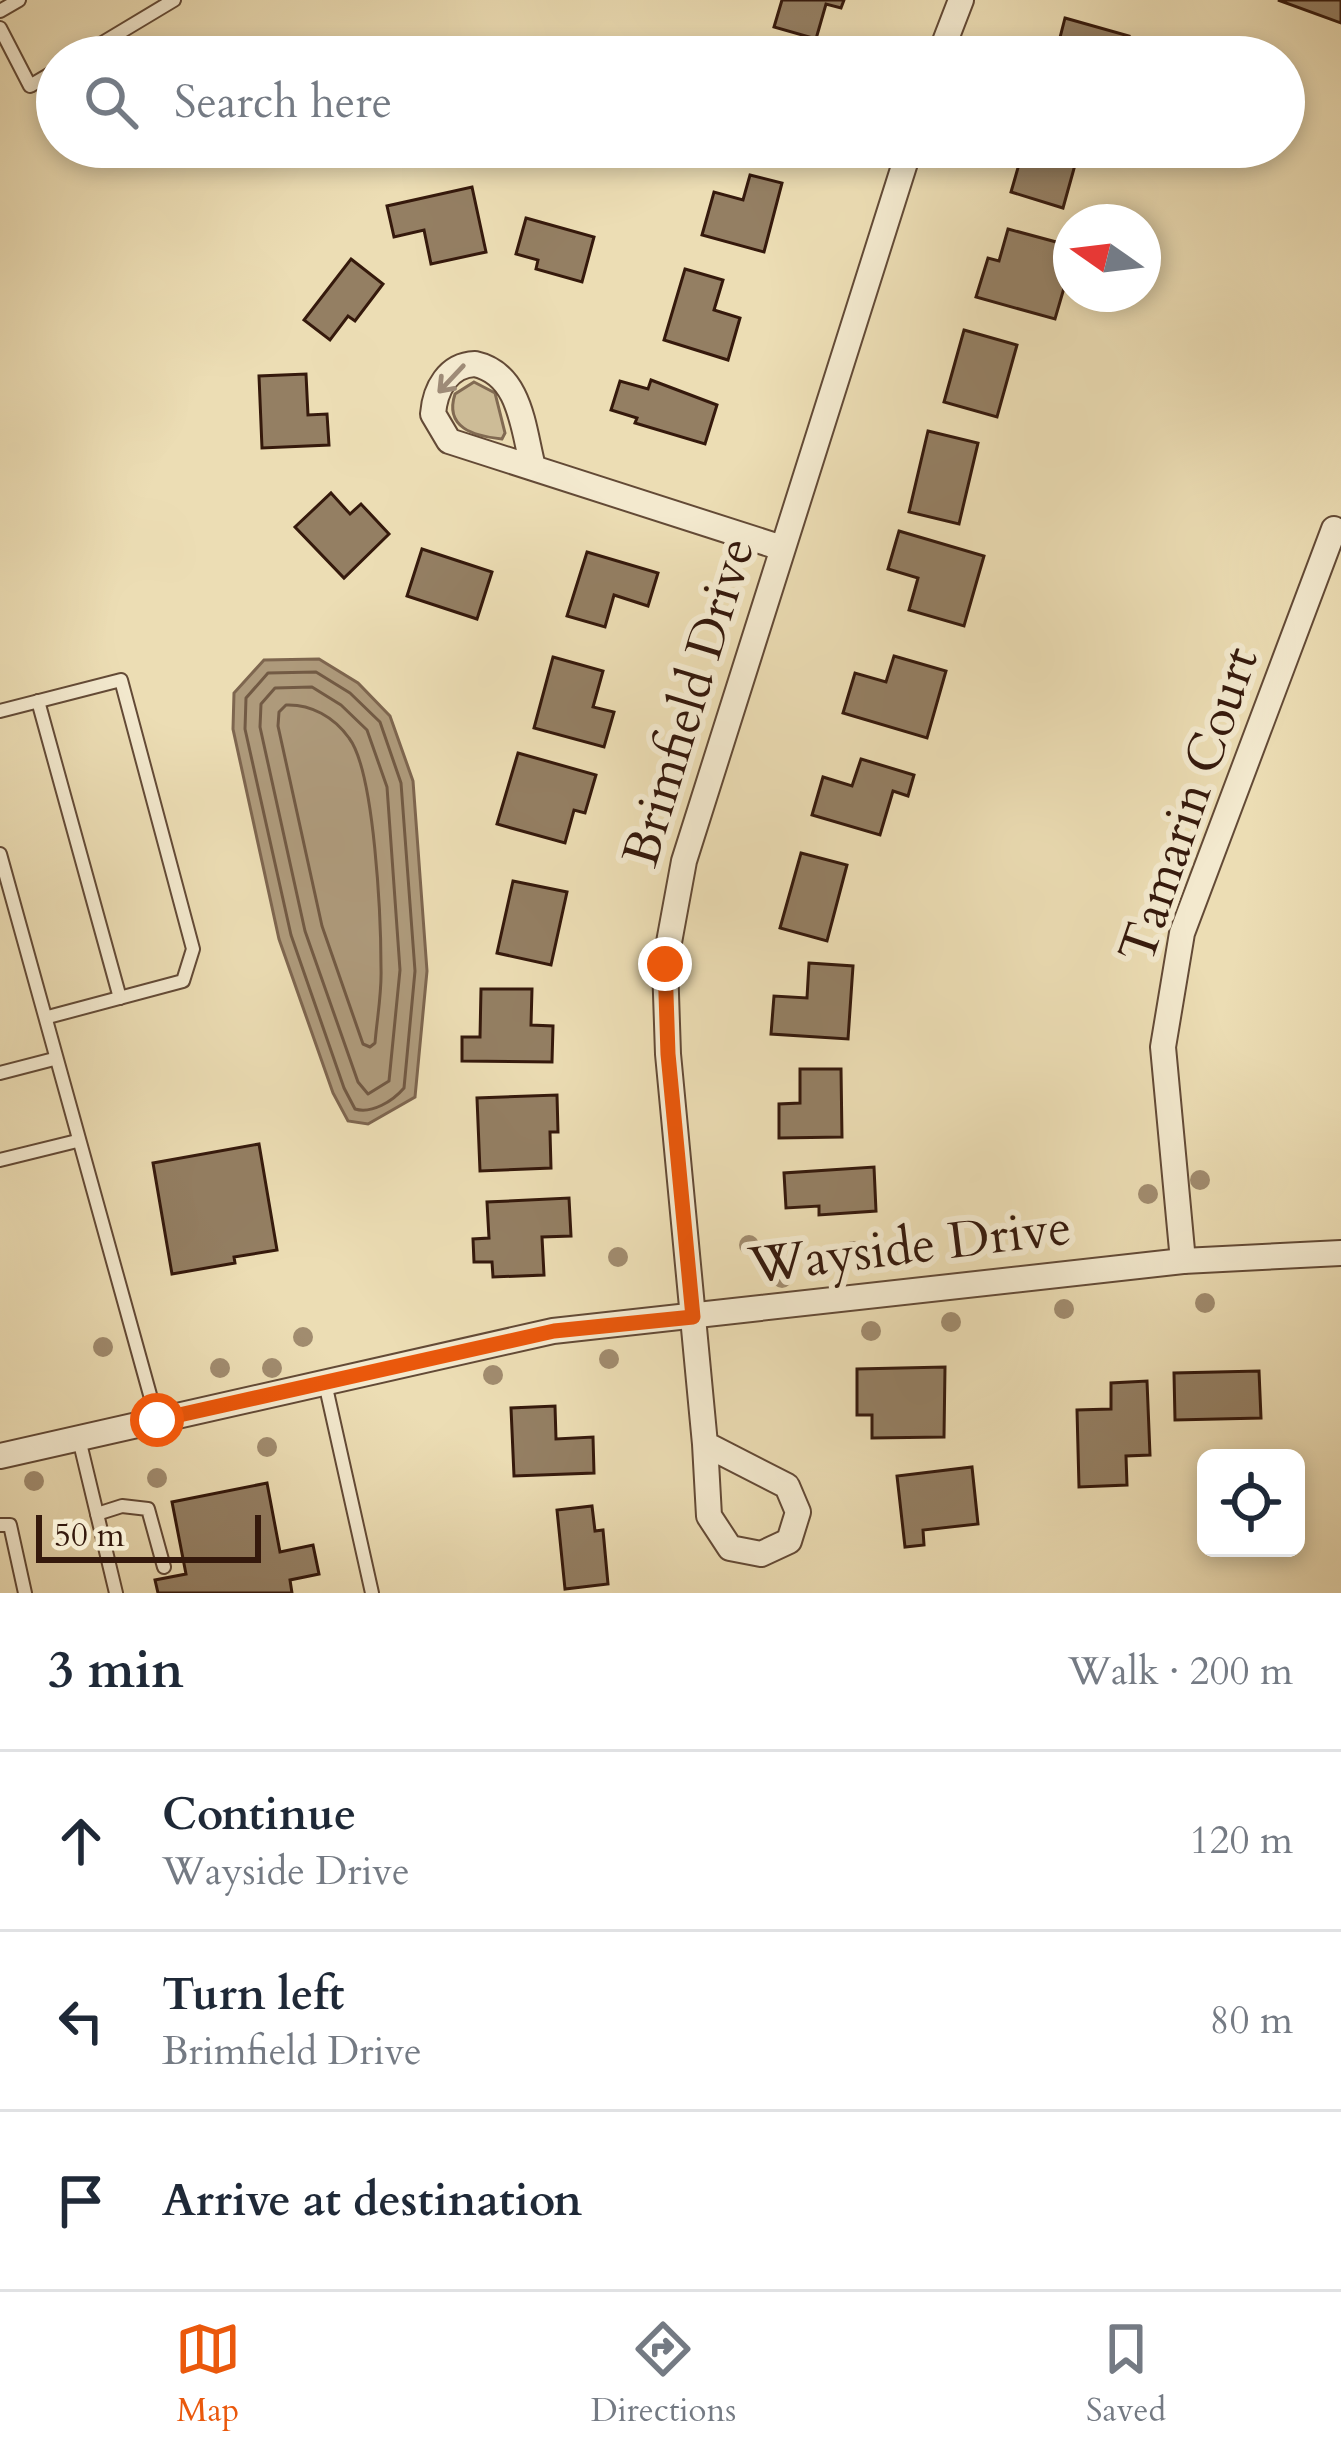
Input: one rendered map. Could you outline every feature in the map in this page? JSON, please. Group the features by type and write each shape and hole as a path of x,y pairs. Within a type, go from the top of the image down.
{"street":[{"path":"947,36 961,0"},
{"name":"Brimfield Drive","path":"705,1444 788,1486 798,1512 789,1541 760,1555 730,1548 709,1516 668,1054 665,964 684,861 903,168"},
{"path":"533,467 514,394 502,375 475,364 452,372 434,401 433,414 442,434 464,448 782,548"},
{"name":"Tamarin Court","path":"1183,1261 1163,1047 1182,933 1334,529"},
{"name":"Wayside Drive","path":"0,1456 554,1331 1183,1261 1341,1253"}],"lane":[{"path":"0,11 19,0"},
{"path":"114,36 174,0"},
{"path":"0,28 30,86 36,82"},
{"path":"0,711 121,680 193,949 183,981 48,1017"},
{"path":"38,700 120,998"},
{"path":"0,854 157,1420"},
{"path":"0,1073 54,1059"},
{"path":"0,1160 77,1141"},
{"path":"325,1382 372,1593"},
{"path":"78,1438 116,1593"},
{"path":"97,1514 122,1506 148,1509 164,1567"},
{"path":"0,1526 10,1525 25,1593"}],"shaded area":[{"path":"474,382 495,393 505,433 502,439 464,428 454,415 455,394"}],"water":[{"path":"319,659 358,683 390,716 413,781 427,971 415,1097 368,1124 348,1121 333,1093 279,939 233,729 234,693 264,660"}],"building":[{"path":"782,0 844,0 841,8 826,4 817,36 774,27"},
{"path":"1278,0 1341,0 1341,23"},
{"path":"1065,18 1129,36 1060,36"},
{"path":"1018,168 1074,168 1064,204 1011,192"},
{"path":"750,175 782,183 764,252 702,235 714,192 743,200"},
{"path":"472,187 486,252 431,264 424,230 394,237 387,206"},
{"path":"526,218 594,237 582,282 536,269 538,260 516,254"},
{"path":"1008,229 1053,241 1055,319 976,297 988,258 999,261"},
{"path":"351,259 383,284 355,321 348,316 330,340 304,320"},
{"path":"685,269 723,280 714,310 740,318 728,360 664,340"},
{"path":"964,330 1017,345 997,417 944,402"},
{"path":"306,374 308,415 327,414 329,445 262,448 259,376"},
{"path":"651,380 717,405 705,444 635,423 637,418 611,410 620,381 648,389"},
{"path":"928,431 978,443 959,524 909,512"},
{"path":"331,493 350,514 361,504 389,534 344,578 295,527"},
{"path":"899,531 984,556 964,626 909,610 918,578 888,569"},
{"path":"422,549 492,572 477,619 407,596"},
{"path":"587,552 658,573 648,606 614,595 605,627 567,616"},
{"path":"894,656 946,671 927,738 843,713 855,673 886,682"},
{"path":"553,657 603,671 593,707 614,712 604,747 534,728"},
{"path":"518,753 596,775 585,813 574,810 565,843 497,824"},
{"path":"861,759 914,775 908,796 893,791 880,835 812,815 823,777 852,786"},
{"path":"801,853 847,865 827,941 780,928"},
{"path":"513,881 567,892 551,965 497,953"},
{"path":"809,963 853,966 848,1039 771,1034 774,996 807,998"},
{"path":"481,989 532,989 531,1025 553,1026 552,1062 462,1061 462,1037 480,1037"},
{"path":"800,1069 841,1069 842,1137 779,1138 779,1104 800,1103"},
{"path":"557,1095 558,1132 550,1132 551,1168 480,1171 477,1098"},
{"path":"259,1144 277,1250 172,1274 153,1163"},
{"path":"874,1167 876,1211 819,1215 819,1206 786,1208 784,1173"},
{"path":"569,1198 571,1236 542,1237 544,1275 493,1277 492,1262 474,1262 473,1239 489,1238 487,1202"},
{"path":"945,1367 944,1437 872,1438 872,1415 857,1415 857,1369"},
{"path":"1259,1371 1261,1418 1175,1420 1174,1373"},
{"path":"1147,1381 1150,1455 1126,1456 1127,1485 1079,1487 1077,1410 1111,1409 1111,1383"},
{"path":"555,1406 556,1439 593,1437 594,1473 514,1476 511,1408"},
{"path":"972,1467 978,1524 923,1530 924,1545 905,1547 897,1476"},
{"path":"267,1483 280,1552 313,1545 319,1574 290,1580 292,1593 158,1593 155,1580 186,1574 172,1502"},
{"path":"592,1506 595,1531 603,1530 608,1584 565,1589 557,1510"}],"route":[{"path":"157,1420 554,1331 693,1317 668,1054 665,964"}]}
